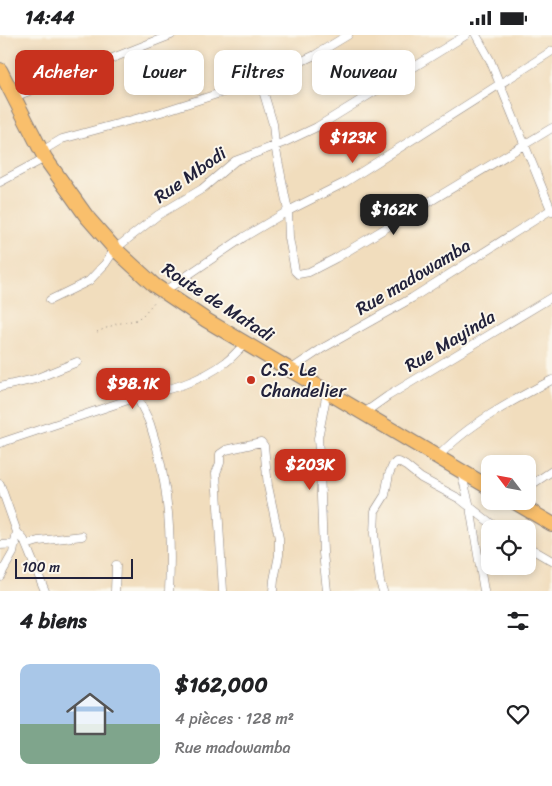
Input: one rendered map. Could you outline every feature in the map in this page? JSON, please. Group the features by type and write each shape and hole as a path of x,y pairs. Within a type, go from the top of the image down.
{"highway":[{"name":"Route de Matadi","path":"0,70 44,155 87,217 115,249 163,292 206,320 481,482"},
{"path":"528,510 552,524"}],"street":[{"path":"14,97 171,35"},
{"path":"302,61 348,35"},
{"name":"Rue Mbodi","path":"50,300 89,281 105,264 115,249 158,215 202,189 235,161 285,142 317,127 466,35"},
{"path":"476,35 490,60 552,211"},
{"path":"163,292 244,237 288,211 344,183 552,51"},
{"path":"0,182 44,155 62,139 161,112 214,95"},
{"path":"264,95 273,124 275,145 288,211 289,238 295,271 298,273 309,272 336,258 552,128"},
{"name":"Rue madowamba","path":"290,370 323,348 412,298 552,211"},
{"name":"Rue Mayinda","path":"364,413 388,396 552,297"},
{"path":"0,443 137,397 194,381 212,372 246,343"},
{"path":"0,387 35,379 78,362"},
{"path":"438,457 449,443 475,425 552,381"},
{"path":"327,392 318,438 323,553 327,591"},
{"path":"137,397 150,423 161,464 171,552 169,591"},
{"path":"224,591 216,473 220,463 220,454 226,449 260,442 264,446 268,486 279,537 280,555 273,591"},
{"path":"383,591 380,582 374,534 375,511 385,495 393,465 399,462 421,478 442,488 487,520"},
{"path":"461,470 470,507 484,591"},
{"path":"536,482 552,471"},
{"path":"0,484 17,532 26,545 45,591"},
{"path":"0,576 16,544 17,532"},
{"path":"26,545 39,541 82,536"},
{"path":"0,545 16,544"},
{"path":"536,552 552,561"},
{"path":"115,591 116,565"}],"path":[{"path":"97,331 122,322 136,320 144,315 163,292"}],"place":[{"name":"C.S. Le Chandelier","path":"251,380"}]}
